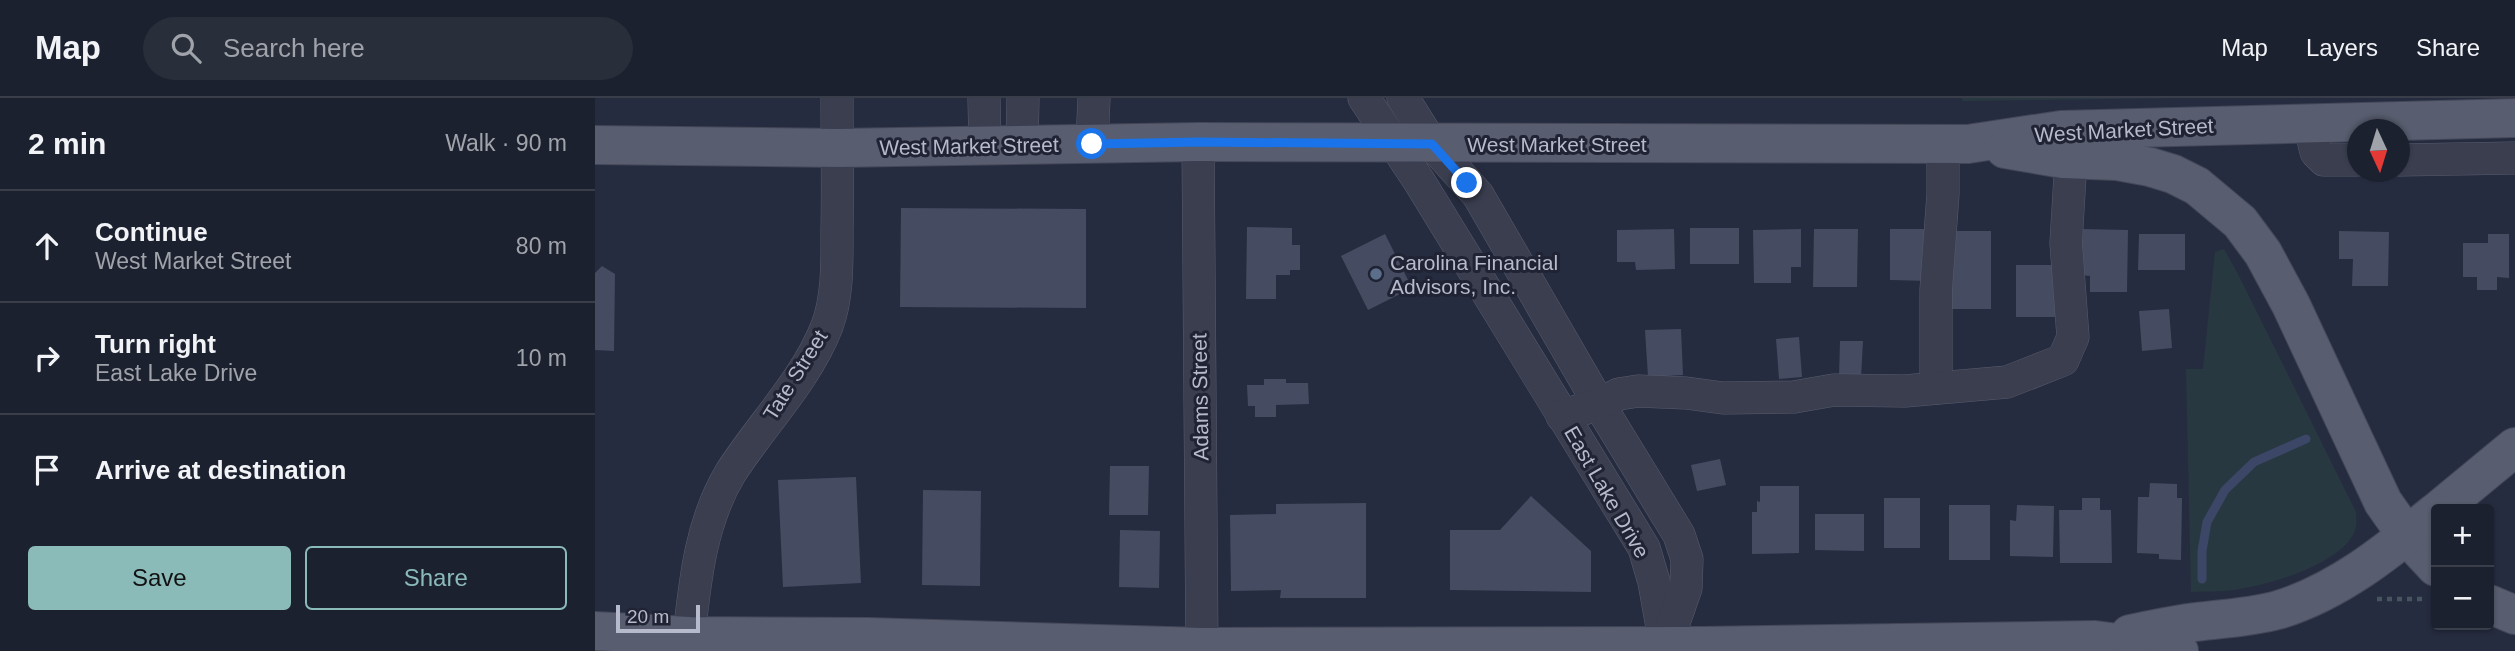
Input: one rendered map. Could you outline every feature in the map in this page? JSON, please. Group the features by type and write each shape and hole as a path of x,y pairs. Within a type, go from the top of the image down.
{"main road":[{"name":"West Market Street","path":"595,145 838,148 1198,142 1955,144 2061,130 2515,118"},
{"path":"1955,144 2150,167 2173,174 2197,186 2240,222 2263,253 2274,274 2383,502 2431,575"},
{"path":"2446,504 2515,447"},
{"path":"595,631 689,636 868,637 1202,649 1801,648 2095,640 2188,623 2238,618 2306,600 2355,575 2431,517"},
{"path":"2494,606 2515,615"},
{"path":"2095,640 2179,651"}],"street":[{"name":"Tate Street","path":"689,636 703,543 718,496 748,447 803,371 828,324 837,264 837,98"},
{"path":"984,98 1004,146"},
{"path":"1004,146 1023,98"},
{"path":"1092,144 1094,98"},
{"name":"East Lake Drive","path":"1364,98 1419,181 1644,548 1654,582 1690,647"},
{"name":"East Lake Drive","path":"1403,98 1432,144 1478,195 1599,404 1679,535 1687,559 1690,647"},
{"path":"2309,123 2316,152 2324,160 2347,160"},
{"name":"Adams Street","path":"1198,142 1202,649"},
{"path":"1936,388 1936,290 1944,194 1955,144"},
{"path":"2410,160 2515,158"},
{"path":"1562,416 1599,404 1619,394 1638,391 1723,397 1782,397 1834,390 1905,391 2007,382 2063,360 2073,337 2066,243 2071,159"},
{"path":"1523,352 1555,327"}],"path":[{"path":"2370,598 2419,600 2431,586"}],"shaded area":[{"path":"1961,98 2186,98 1963,101"},
{"path":"2224,249 2356,512 2356,523 2353,535 2342,548 2329,558 2298,573 2248,588 2191,592 2186,369 2203,369 2215,252"}],"building":[{"path":"901,208 1086,209 1086,308 900,307"},
{"path":"1247,227 1292,228 1292,245 1300,245 1300,270 1290,270 1290,275 1276,275 1276,299 1246,299"},
{"path":"1690,228 1739,228 1739,264 1690,264"},
{"path":"1674,229 1675,269 1636,270 1635,262 1617,262 1617,230"},
{"path":"1801,229 1801,267 1791,267 1791,283 1754,283 1753,230"},
{"path":"1814,229 1858,229 1857,287 1813,287"},
{"path":"1890,229 1930,229 1930,281 1890,280"},
{"path":"2081,229 2128,230 2127,292 2090,292 2090,276 2080,275"},
{"path":"1947,231 1991,231 1991,309 1947,309"},
{"path":"2339,231 2389,232 2388,286 2352,286 2353,259 2339,259"},
{"path":"1385,234 1412,288 1368,310 1341,256"},
{"path":"2139,234 2185,234 2185,270 2138,270"},
{"path":"2488,234 2509,234 2509,278 2497,277 2497,290 2477,290 2477,277 2463,277 2463,243 2488,243"},
{"path":"2016,265 2055,265 2055,317 2016,317"},
{"path":"602,266 615,274 614,351 595,350 595,273"},
{"path":"2169,309 2172,348 2142,351 2139,311"},
{"path":"1681,329 1683,375 1648,377 1645,330"},
{"path":"1799,337 1802,377 1779,379 1776,339"},
{"path":"1840,341 1863,341 1861,378 1839,377"},
{"path":"1264,379 1308,383 1309,404 1276,405 1276,417 1255,417 1255,406 1248,406 1247,385 1264,385"},
{"path":"1720,459 1726,485 1697,491 1691,465"},
{"path":"1110,466 1149,466 1148,515 1109,515"},
{"path":"856,477 861,583 783,587 778,480"},
{"path":"2150,483 2177,484 2177,498 2182,498 2181,560 2159,559 2159,554 2137,553 2138,497 2149,497"},
{"path":"1760,486 1799,486 1799,553 1752,554 1752,512 1757,512"},
{"path":"923,490 981,491 980,586 922,585"},
{"path":"1531,496 1591,551 1591,592 1450,590 1450,530 1500,530"},
{"path":"1884,498 1920,498 1920,548 1884,548"},
{"path":"2082,498 2100,498 2100,510 2111,510 2112,563 2060,563 2059,510 2082,510"},
{"path":"1366,503 1366,598 1280,598 1281,590 1231,591 1230,515 1276,514 1276,504"},
{"path":"1949,505 1990,505 1990,560 1949,560"},
{"path":"2017,505 2054,506 2053,557 2010,556 2010,520 2016,521"},
{"path":"1815,514 1864,514 1864,551 1815,550"},
{"path":"1120,530 1160,531 1159,588 1119,587"}],"waterway":[{"path":"2202,579 2202,551 2207,522 2225,490 2254,462 2306,439"}],"place":[{"name":"Carolina Financial Advisors, Inc.","path":"1376,274"}],"route":[{"path":"1092,144 1432,144 1467,183"}]}
